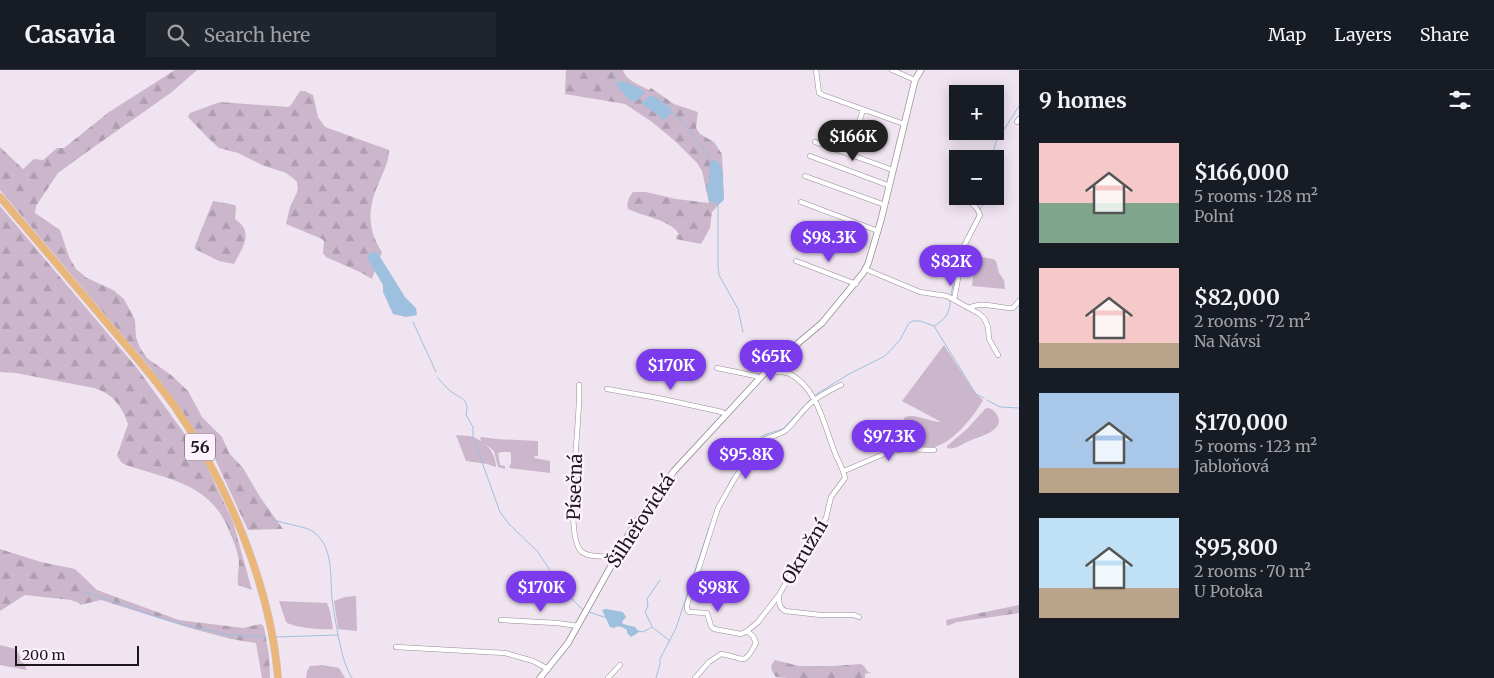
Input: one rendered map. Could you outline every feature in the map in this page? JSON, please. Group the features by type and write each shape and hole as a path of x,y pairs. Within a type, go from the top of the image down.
{"main road":[{"name":"56","path":"0,197 157,382 190,429 214,473 236,520 254,568 270,625 278,678"}],"street":[{"path":"816,70 819,93 904,124"},
{"path":"892,70 916,80"},
{"name":"Šilheřovická","path":"540,678 568,643 634,525 657,492 759,379 782,356 822,323 856,284 866,269 885,205 916,80 921,70"},
{"path":"853,141 863,110"},
{"path":"815,142 893,170"},
{"path":"810,156 890,186"},
{"path":"805,176 885,205"},
{"path":"801,202 878,231"},
{"path":"954,300 964,246 980,214 974,205"},
{"path":"796,262 856,284"},
{"path":"866,269 920,292 947,296 978,313 984,318 988,327 989,339 998,355"},
{"path":"969,308 979,304 1013,308 1019,301"},
{"path":"717,368 756,376 759,379"},
{"path":"768,370 774,373 788,373 805,385 815,400 835,454 844,471 891,451 905,449 934,450"},
{"name":"Písečná","path":"579,385 573,520 576,543 583,553 588,555 616,557"},
{"path":"695,678 709,662 721,654 743,660 748,657 756,643 753,636 747,632 740,634 714,629 711,626 707,613 689,612 687,609 686,605 718,508 762,440 787,429 806,407 841,385"},
{"path":"607,389 658,398 722,412 726,415"},
{"name":"Okružní","path":"747,632 758,622 779,595 805,549 810,545 826,518 831,497 845,478 844,471"},
{"path":"779,595 778,604 785,611 859,616"},
{"path":"501,620 578,626"},
{"path":"396,647 505,653 533,661 548,669"},
{"path":"608,678 620,665"}],"green space":[{"path":"175,70 197,70 172,92 58,173 36,206 35,213 60,230 69,257 76,269 87,278 113,290 124,299 135,320 136,337 140,348 147,358 171,375 188,391 202,417 222,437 229,453 243,468 260,497 283,529 248,530 215,459 151,369 0,190 0,147 23,169 34,159 43,160 57,148 64,148 109,112"},
{"path":"566,70 623,70 627,77 634,82 649,90 651,88 674,104 698,112 696,128 700,134 714,142 722,154 724,199 712,212 710,228 701,244 676,239 679,234 670,225 634,212 628,209 627,206 633,192 646,192 676,199 709,203 702,171 697,163 652,122 625,104 565,94"},
{"path":"300,91 313,95 318,117 325,127 389,150 387,162 371,208 370,216 373,234 382,252 372,279 326,257 323,253 324,241 322,239 286,224 290,207 298,190 297,182 293,178 286,173 262,165 238,153 219,148 188,117 190,113 220,102 288,107"},
{"path":"213,201 235,205 235,219 241,224 246,235 234,264 219,261 195,249"},
{"path":"0,206 137,368 205,462 233,522 252,590 238,585 239,562 236,547 222,517 212,504 188,486 122,463 117,456 128,424 123,411 111,397 94,388 16,373 0,372"},
{"path":"965,254 996,261 999,273 1004,280 1005,289 972,286 975,259 965,257"},
{"path":"944,345 975,393 983,400 962,428 940,445 929,447 902,445 901,424 905,417 914,416 941,422 902,401"},
{"path":"986,408 991,409 997,415 999,423 997,427 958,446 947,448 947,446 967,429"},
{"path":"456,435 471,436 482,442 492,453 496,467 466,461"},
{"path":"480,438 538,441 538,456 534,458 550,461 550,473 509,468 511,463 510,452 498,453 500,465 505,466 505,469 498,467 494,451 481,441"},
{"path":"0,549 41,562 75,569 97,590 179,620 243,628 261,624 264,627 269,656 270,678 262,678 256,643 231,639 190,628 101,600 80,605 71,600 25,595 0,611"},
{"path":"356,596 357,631 338,629 334,601"},
{"path":"279,601 327,603 333,629 295,626 286,622"},
{"path":"1019,605 1019,613 957,622 947,626 946,620"},
{"path":"0,645 16,649 27,670 0,665"},
{"path":"775,660 799,666 861,664 868,672 872,672 865,674 865,678 776,677 771,668"},
{"path":"322,665 339,668 345,678 306,678 310,666"}],"water":[{"path":"621,81 638,87 645,92 634,102 627,98 617,86 616,84"},
{"path":"649,96 656,97 671,108 671,113 664,120 641,103"},
{"path":"712,160 717,161 722,168 724,199 718,204 709,201 706,188 709,180 710,162"},
{"path":"371,252 377,252 405,297 416,308 417,315 406,317 393,314 383,292 383,285 367,258"},
{"path":"602,610 623,612 626,617 622,622 623,624 635,627 639,632 631,637 627,630 622,627 610,627"}],"waterway":[{"path":"612,70 617,83"},
{"path":"994,150 996,142 1019,106"},
{"path":"670,112 681,119 713,161"},
{"path":"718,204 719,275 738,309 743,332"},
{"path":"980,209 983,205"},
{"path":"967,235 978,214"},
{"path":"951,295 962,245"},
{"path":"815,395 849,374 885,356 900,340 909,323 920,321 934,326 938,324 948,312 950,300"},
{"path":"413,322 436,372"},
{"path":"934,326 976,394 984,398"},
{"path":"437,377 449,390 463,399 467,405 466,415 473,427 473,437 500,512 509,524 538,552 563,590 583,610"},
{"path":"744,460 758,440 764,435 783,429 811,399"},
{"path":"987,400 1000,407 1019,408"},
{"path":"719,503 732,478"},
{"path":"272,519 308,529 319,537 324,544 331,572 332,599 339,640 348,671 352,678"},
{"path":"656,678 660,659 676,628 709,528"},
{"path":"652,626 645,612 648,606 647,599 660,580"},
{"path":"85,592 166,620 228,635 266,637"},
{"path":"589,612 607,618"},
{"path":"638,631 643,632 652,627 670,641"},
{"path":"277,637 338,635"}]}
